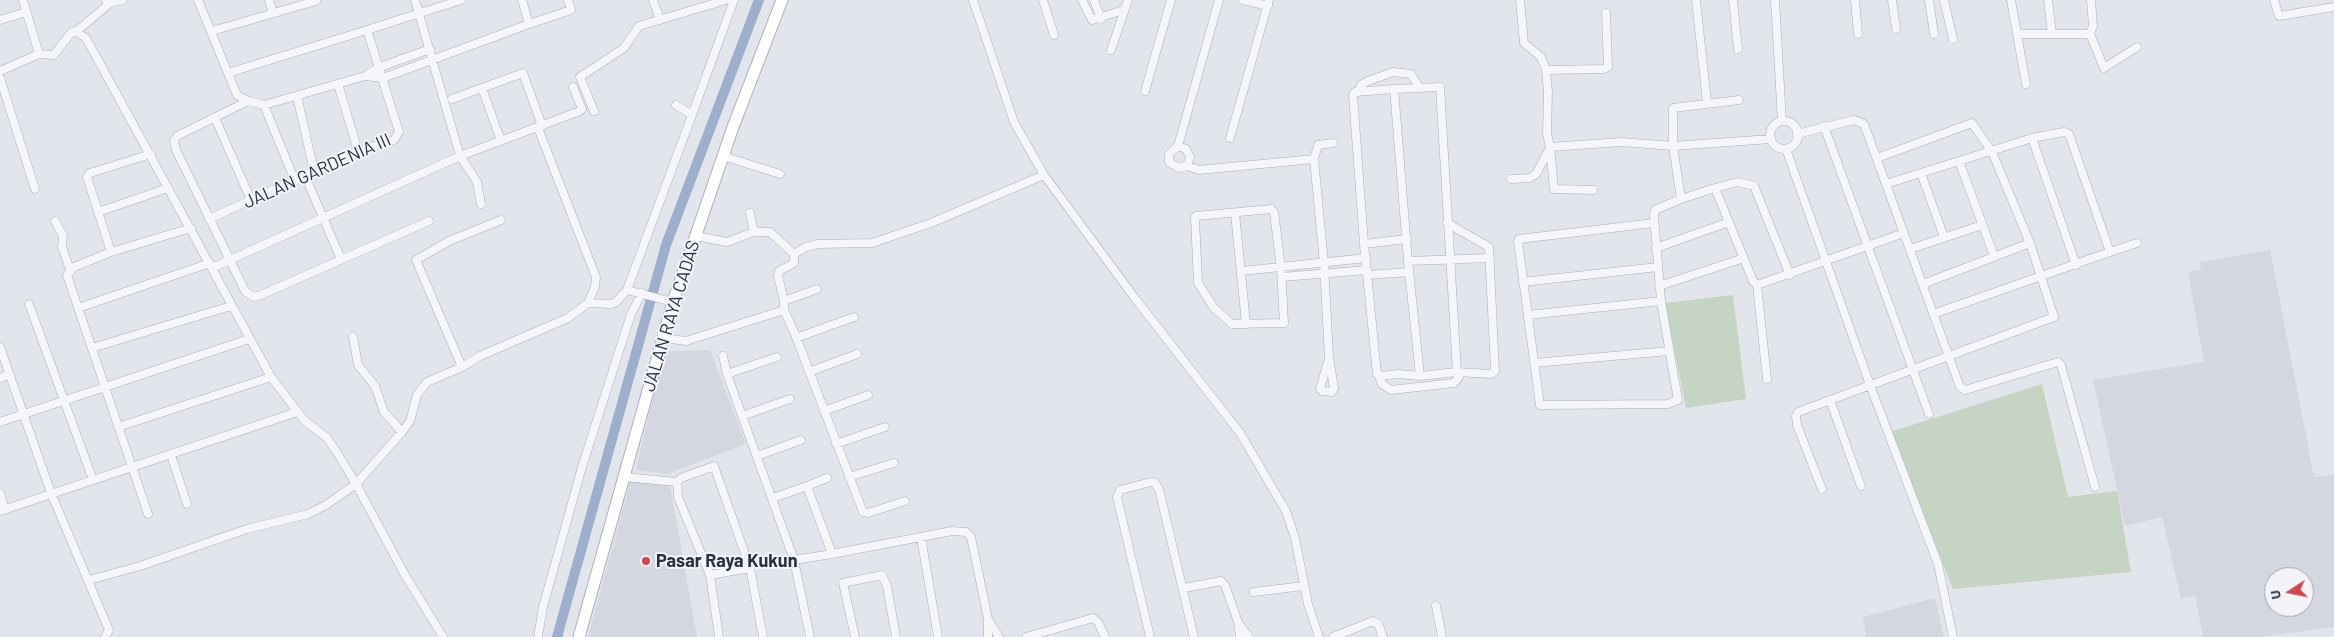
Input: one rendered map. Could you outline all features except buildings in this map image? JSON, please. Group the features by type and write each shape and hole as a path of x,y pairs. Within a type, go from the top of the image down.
{"street":[{"path":"23,0 39,54"},
{"path":"0,70 39,54 54,55 70,34 76,31 108,2 122,0"},
{"path":"198,0 237,95 264,106 365,76 380,67 430,49"},
{"path":"269,0 273,13"},
{"path":"212,31 317,0"},
{"path":"416,0 460,156 478,182 482,204"},
{"path":"228,73 461,0"},
{"path":"522,0 529,24"},
{"path":"365,76 383,78 571,10 568,0"},
{"path":"653,0 660,20"},
{"path":"594,110 580,77 624,48 639,26 726,0"},
{"path":"588,303 611,304 622,297 627,290 734,0"},
{"name":"JALAN RAYA CADAS","path":"579,637 687,260 723,156 782,0"},
{"path":"973,0 1014,122 1044,175 1128,289 1240,433 1286,511 1295,538 1303,586 1319,637"},
{"path":"1043,0 1054,35"},
{"path":"1082,0 1090,18 1094,21 1123,10"},
{"path":"1094,0 1101,18"},
{"path":"1111,50 1123,10 1128,0"},
{"path":"1145,90 1170,0"},
{"path":"1219,0 1178,146 1171,150 1169,162 1175,168 1187,166 1199,170 1314,159"},
{"path":"1230,138 1268,3 1243,0"},
{"path":"1520,0 1524,44 1541,57 1546,70 1548,92 1546,134 1550,147 1554,189 1593,190"},
{"path":"1696,0 1707,103"},
{"path":"1733,0 1738,49"},
{"path":"1775,0 1782,121"},
{"path":"1856,0 1858,34"},
{"path":"1892,0 1896,29"},
{"path":"1929,0 1934,34"},
{"path":"1944,0 1953,39"},
{"path":"2011,0 2026,84"},
{"path":"2048,0 2052,34"},
{"path":"2091,0 2093,26 2090,34 2104,68 2137,47"},
{"path":"2274,0 2279,16 2334,7"},
{"path":"2316,0 2317,9"},
{"path":"0,20 26,12"},
{"path":"1546,70 1604,69 1608,67 1606,13"},
{"path":"367,30 383,78"},
{"path":"76,31 86,38 271,377 304,420 327,438 356,484 405,575 443,637"},
{"path":"2017,34 2090,34"},
{"path":"1358,92 1361,85 1368,81 1393,72 1412,74 1419,87"},
{"path":"89,580 140,566 246,529 308,514 326,505 356,484 402,432 410,421 417,395 427,382 462,367 480,356 568,318 588,303 595,287 596,277 540,127 523,73 452,99"},
{"path":"0,78 34,189"},
{"name":"JALAN GARDENIA III","path":"209,219 358,151 388,143 398,137 383,78"},
{"path":"338,84 358,151"},
{"path":"78,308 211,265 227,254 322,218 460,156 540,127 582,109 573,86"},
{"path":"1419,87 1440,87 1449,261 1459,377 1454,383 1391,390 1382,384 1376,370 1353,97 1355,92 1419,87"},
{"path":"482,88 501,141"},
{"path":"1394,89 1408,261 1420,376"},
{"path":"297,96 314,171"},
{"path":"1681,199 1674,146 1673,108 1739,100"},
{"path":"248,101 181,133 176,138 174,144 245,291 253,297 429,221"},
{"path":"676,105 692,115"},
{"path":"264,106 295,181"},
{"path":"215,118 251,200"},
{"path":"1798,134 1854,120 1864,124 1962,390 2058,362 2061,365 2095,487"},
{"path":"1770,138 1775,124 1782,121 1792,124 1798,134"},
{"path":"1822,489 1797,425 1796,416 1798,412 1948,355 2052,319 2054,314 2030,243 1992,152 1972,123 1877,158"},
{"path":"1824,126 1929,414"},
{"path":"1886,184 2032,138 2064,132 2069,134 2110,252"},
{"path":"1770,138 1779,148 1786,149 1794,144 1798,134"},
{"path":"1550,147 1622,142 1674,146 1770,138"},
{"path":"2032,138 2076,265"},
{"path":"1329,358 1324,264 1314,159 1318,145 1333,143"},
{"path":"1178,146 1183,147 1189,153 1187,166"},
{"path":"1511,179 1530,178 1536,174 1550,147"},
{"path":"1786,149 1870,385 1938,564 1953,637"},
{"path":"111,252 87,181 89,174 151,154"},
{"path":"723,156 780,174"},
{"path":"1959,162 1994,256"},
{"path":"1921,173 1944,237"},
{"path":"794,254 818,244 879,241 984,202 1044,175"},
{"path":"306,176 322,218 341,259"},
{"path":"1654,223 1521,238 1518,242 1540,405 1668,404 1676,402 1678,397 1659,286 1654,223 1655,210 1681,199 1738,182 1754,186 1790,274"},
{"path":"98,212 168,188"},
{"path":"1715,188 1757,285 1766,379"},
{"path":"1272,209 1274,212 1281,272 1284,323 1246,324 1229,322 1214,308 1197,279 1196,216 1272,209"},
{"path":"750,213 754,232"},
{"path":"1236,213 1246,324"},
{"path":"462,367 416,260 449,241 501,220"},
{"path":"55,221 63,236 62,247 70,270 67,278 148,514"},
{"path":"1656,248 1729,222"},
{"path":"1379,376 1399,374 1420,376 1458,372 1491,374 1495,371 1489,247 1447,223"},
{"path":"1910,249 1982,225"},
{"path":"70,270 111,252 191,228"},
{"path":"696,236 727,242 754,232 772,233 794,254 794,263 779,272 778,276 784,301 784,310 863,512 868,513 905,501"},
{"path":"1757,285 1904,233"},
{"path":"1364,244 1407,239"},
{"path":"1923,284 2030,243"},
{"path":"1934,314 2137,243"},
{"path":"1281,272 1366,258"},
{"path":"1408,261 1490,258"},
{"path":"1659,286 1744,258"},
{"path":"687,260 681,263 669,301 662,330 664,338 686,340 784,310"},
{"path":"1523,282 1658,266"},
{"path":"1242,271 1324,274 1409,272"},
{"path":"784,301 817,289"},
{"path":"627,290 669,301"},
{"path":"538,637 543,607 582,467 631,314 645,294"},
{"path":"1528,315 1661,302"},
{"path":"30,304 93,480"},
{"path":"92,348 231,306"},
{"path":"796,338 854,317"},
{"path":"353,337 358,365 376,386 384,412 402,432"},
{"path":"0,422 105,389 249,339"},
{"path":"0,347 51,493 109,630 105,637"},
{"path":"1534,362 1669,352"},
{"path":"809,372 856,354"},
{"path":"723,356 727,374 752,448 757,456 773,498 794,560 810,637"},
{"path":"727,374 777,357"},
{"path":"0,378 10,374"},
{"path":"118,427 271,377"},
{"path":"824,411 868,395"},
{"path":"742,416 790,399"},
{"path":"1830,400 1861,486"},
{"path":"0,493 2,510 171,456 297,412"},
{"path":"836,444 884,427"},
{"path":"757,456 801,440"},
{"path":"171,456 187,504"},
{"path":"849,477 894,463"},
{"path":"624,477 676,482 681,478 714,466 750,568 762,637"},
{"path":"773,498 827,478"},
{"path":"676,482 678,497 710,575 719,637"},
{"path":"1150,637 1117,497 1120,490 1151,482 1158,486 1184,588 1194,637"},
{"path":"807,486 832,554"},
{"path":"794,560 958,530 966,532 971,537 988,619 988,637"},
{"path":"921,537 938,637"},
{"path":"710,575 750,568"},
{"path":"854,637 843,583 882,575 887,586 896,637"},
{"path":"1184,588 1221,582 1228,590 1238,622 1240,637"},
{"path":"1254,592 1303,586"},
{"path":"1436,606 1442,637"},
{"path":"1026,637 1093,618 1098,622 1105,637"},
{"path":"988,619 999,637"},
{"path":"1333,637 1373,621 1378,624 1383,637"},
{"path":"1238,622 1250,637"}],"shaded area":[{"path":"2270,250 2314,477 2334,475 2334,627 2261,637 2203,637 2195,596 2181,598 2162,517 2125,526 2093,380 2204,362 2188,272 2201,269 2200,262"},
{"path":"710,350 746,444 667,474 636,470 664,351"},
{"name":"Pasar Raya Kukun","path":"631,479 670,486 697,637 588,637"},
{"path":"1935,598 1944,637 1866,637 1863,617"}],"green space":[{"path":"1733,295 1746,399 1686,408 1665,303"},
{"path":"2042,384 2068,497 2117,491 2131,572 1953,589 1890,432"}],"waterway":[{"path":"557,637 666,245 759,0"}],"place":[{"name":"Pasar Raya Kukun","path":"646,561"}]}
